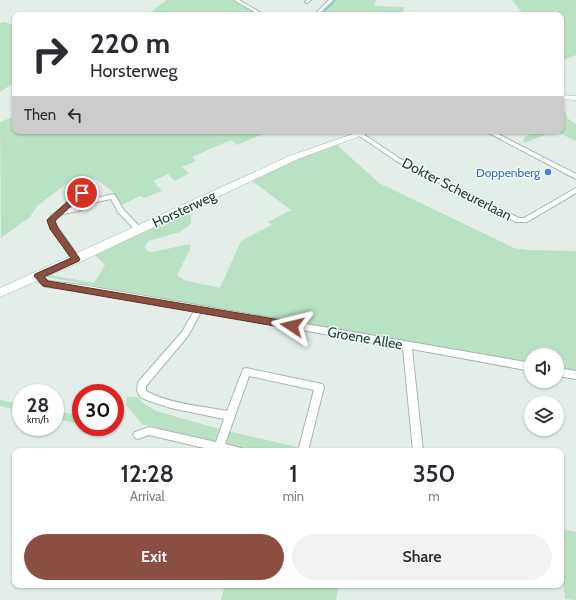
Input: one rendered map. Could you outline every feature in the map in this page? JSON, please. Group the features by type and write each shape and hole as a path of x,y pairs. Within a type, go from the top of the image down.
{"main road":[{"path":"564,97 576,98"},
{"name":"Horsterweg","path":"0,293 295,157 360,134"}],"street":[{"path":"236,0 258,12"},
{"path":"319,12 331,0"},
{"name":"Dokter Scheurerlaan","path":"360,134 400,161 522,221 576,190"},
{"path":"494,134 576,177"},
{"path":"76,259 51,223 53,217 61,212 82,193 90,198 98,200"},
{"path":"61,212 76,209 113,196 120,210 139,230"},
{"name":"Groene Allee","path":"38,276 46,284 524,366"},
{"path":"199,309 189,328 141,385 140,389 142,393 155,400 230,416"},
{"path":"407,346 418,448"},
{"path":"220,447 246,372 319,388 304,448"},
{"path":"564,373 576,375"},
{"path":"138,435 149,431 224,448"}],"green space":[{"path":"167,0 233,0 255,12 150,12"},
{"path":"333,0 376,0 374,6 404,7 403,12 321,12"},
{"path":"512,0 576,0 576,55 564,60 564,12 522,12"},
{"path":"3,22 12,24 12,84 0,92 0,23"},
{"path":"564,112 566,112 567,118 576,124 576,141 561,134 564,134"},
{"path":"12,117 12,134 263,134 237,145 231,140 192,157 196,161 182,167 189,173 175,181 168,174 153,181 162,191 144,198 140,196 122,205 112,191 95,179 91,178 69,182 37,206 30,217 1,238 0,122"},
{"path":"530,134 547,134 525,143 523,141 525,137"},
{"path":"337,145 379,183 514,248 527,250 576,251 576,371 564,369 564,348 524,348 524,363 46,277 50,275 94,283 105,265 95,255 188,212 191,216 191,224 180,232 148,241 145,247 147,251 153,252 190,244 190,249 177,275 184,280 220,288 241,241 272,225 268,222 291,210 252,181 297,159"},
{"path":"127,397 137,397 143,403 156,411 216,428 297,447 235,448 142,424 126,405"},
{"path":"0,400 12,402 12,409 0,406"},
{"path":"64,413 72,414 72,422 64,421"},
{"path":"564,530 576,532 576,600 565,599"},
{"path":"224,588 338,588 336,600 221,600"}],"waterway":[{"path":"323,12 336,0"}],"place":[{"name":"Doppenberg","path":"548,172"}],"route":[{"path":"82,193 51,220 54,229 76,259 38,276 46,284 60,285 292,326"}]}
